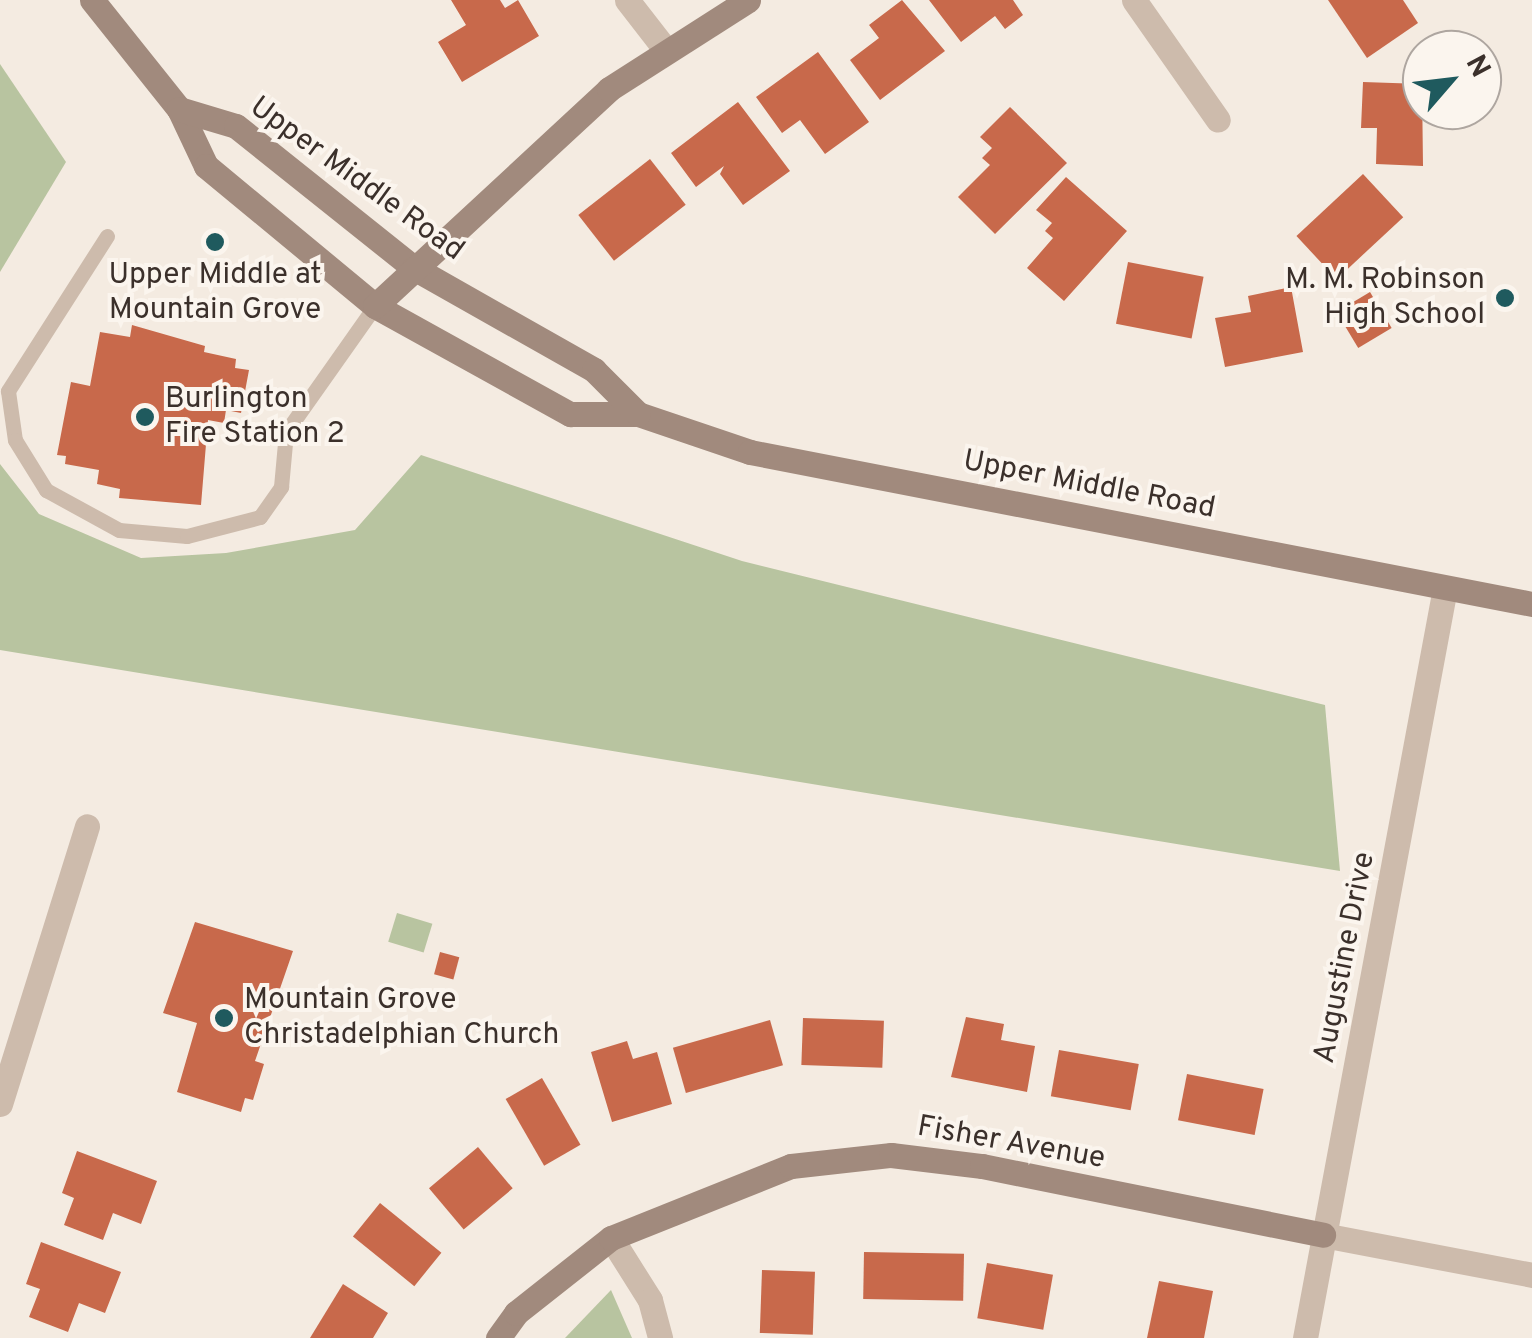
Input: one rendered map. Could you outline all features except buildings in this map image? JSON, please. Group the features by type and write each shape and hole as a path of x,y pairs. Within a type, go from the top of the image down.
{"main road":[{"name":"Upper Middle Road","path":"92,0 178,109 206,166 375,306 570,414 638,414 750,452 1532,604"},
{"path":"375,306 542,144 665,49 748,0"},
{"name":"Upper Middle Road","path":"178,109 236,126 414,268 594,370 638,414"},
{"name":"Fisher Avenue","path":"498,1338 516,1313 611,1238 791,1166 891,1155 982,1166 1323,1235"}],"street":[{"path":"627,0 665,49"},
{"path":"1134,0 1218,120"},
{"name":"Augustine Drive","path":"1304,1338 1372,1007 1445,588"},
{"path":"0,1104 86,826"},
{"path":"1323,1235 1532,1275"},
{"path":"611,1238 650,1300 660,1338"}],"lane":[{"path":"107,236 8,391 15,440 46,490 119,530 187,536 260,518 281,487 286,432 375,306"}],"green space":[{"path":"0,64 66,162 0,272"},
{"path":"421,455 742,561 1325,705 1340,871 0,650 0,464 39,514 141,558 226,553 355,530"},
{"path":"397,913 432,924 424,953 388,942"},
{"path":"611,1290 632,1338 565,1338"}],"place":[{"name":"Upper Middle at Mountain Grove","path":"215,242"},
{"name":"M. M. Robinson High School","path":"1505,298"},
{"name":"Burlington Fire Station 2","path":"145,417"},
{"name":"Mountain Grove Christadelphian Church","path":"224,1018"}]}
